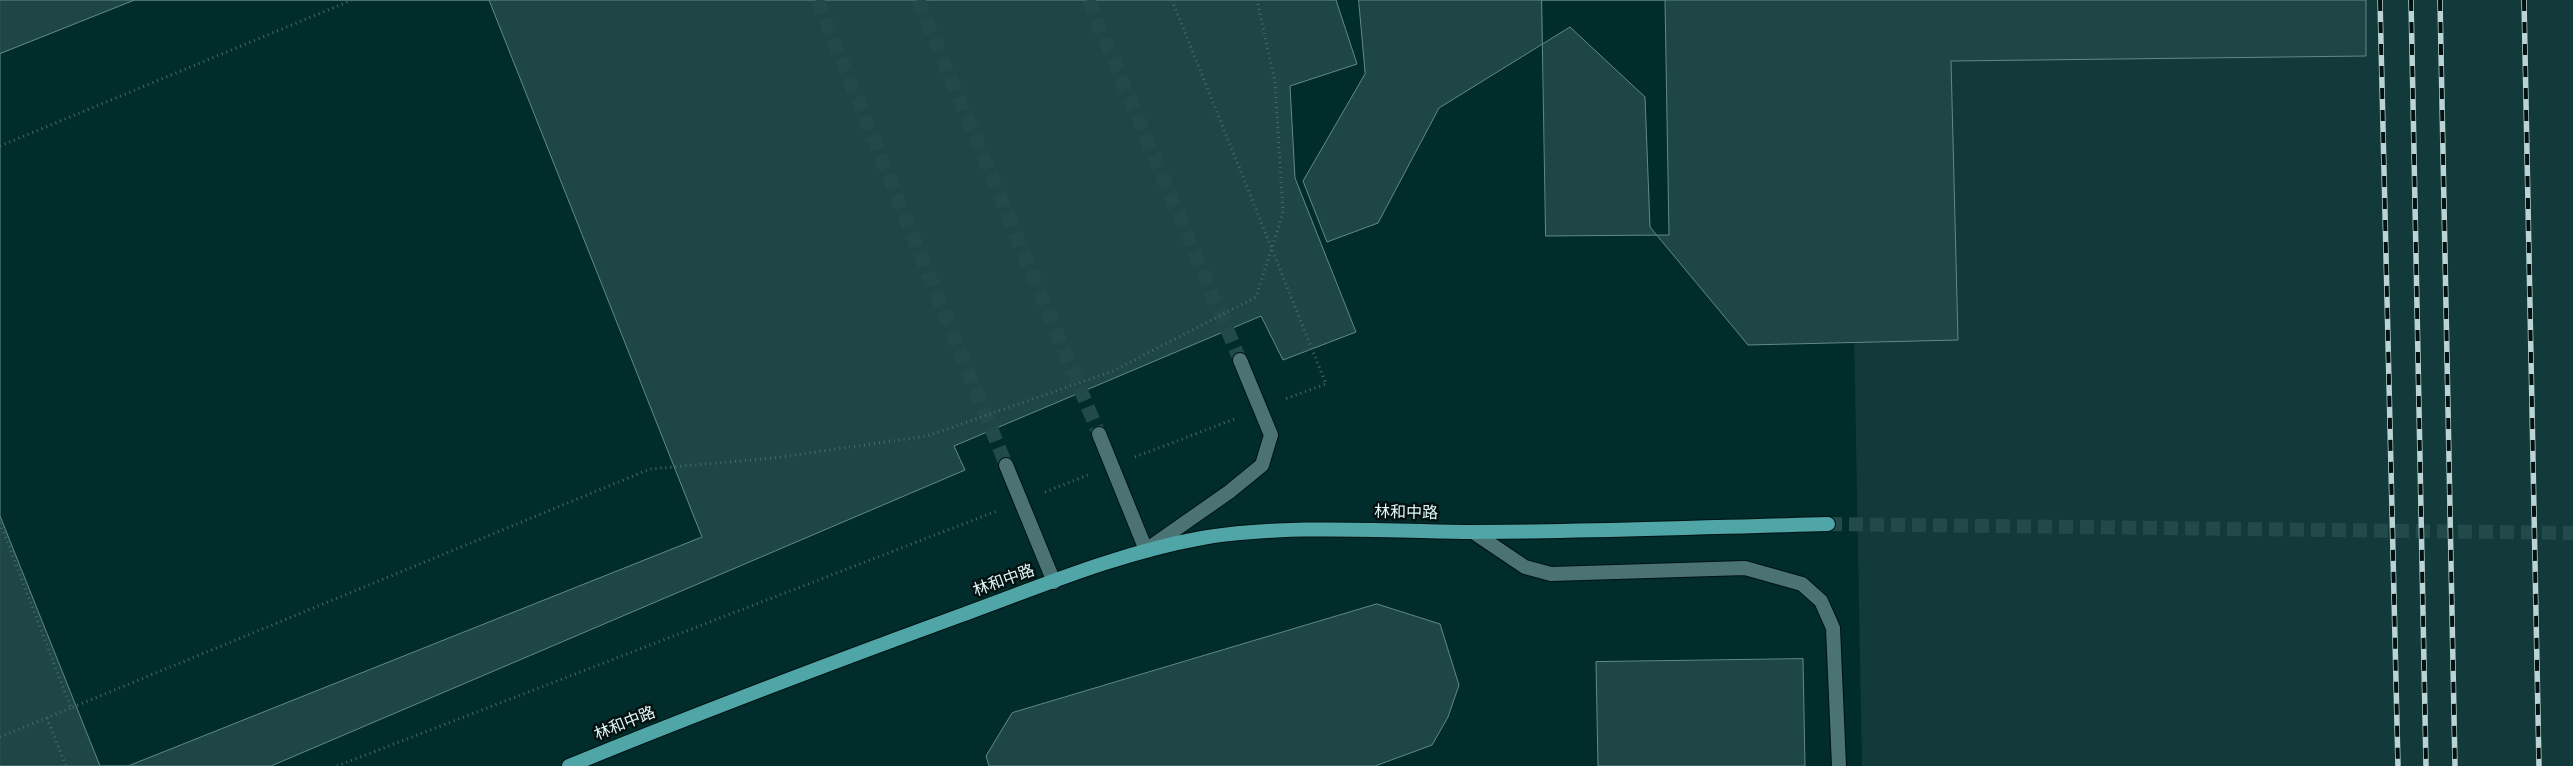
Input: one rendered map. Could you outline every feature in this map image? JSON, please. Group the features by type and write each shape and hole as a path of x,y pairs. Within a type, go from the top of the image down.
{"main road":[{"name":"林和中路","path":"569,766 736,698 1054,582 1146,550 1205,538 1274,532 1473,532 1828,524"}],"street":[{"path":"1099,434 1146,550 1229,492 1262,465 1272,434 1240,360"},
{"path":"1006,465 1054,582"},
{"path":"1473,532 1525,567 1551,574 1745,568 1802,584 1821,602 1833,628 1839,766"}],"path":[{"path":"0,146 352,0"},
{"path":"337,766 1326,384 1172,0"},
{"path":"0,737 650,469 774,458 926,436 1113,371 1256,297 1283,213 1275,82 1257,0"},
{"path":"0,523 71,708"},
{"path":"46,718 66,766"}],"shaded area":[{"path":"1848,0 2573,0 2573,766 1862,766"}],"building":[{"path":"0,0 1336,0 1357,64 1290,86 1295,178 1356,332 1283,360 1261,316 954,446 965,470 271,766 0,766"},
{"path":"135,0 489,0 702,537 128,766 100,766 0,516 0,54"},
{"path":"1359,0 2366,0 2366,56 1951,61 1958,340 1748,345 1650,227 1645,97 1570,27 1439,108 1378,223 1327,242 1303,181 1365,74"},
{"path":"1542,0 1665,0 1669,235 1546,236"},
{"path":"1377,604 1440,624 1459,685 1448,717 1432,745 1375,766 989,766 986,756 1012,713"},
{"path":"1803,659 1805,766 1598,766 1596,662"}],"tunnel":[{"path":"817,0 1006,465"},
{"path":"918,0 1099,434"},
{"path":"1088,0 1240,360"},
{"path":"1828,524 2573,533"}],"railway":[{"path":"2380,0 2398,766"},
{"path":"2411,0 2426,766"},
{"path":"2440,0 2455,766"},
{"path":"2524,0 2539,766"}]}
